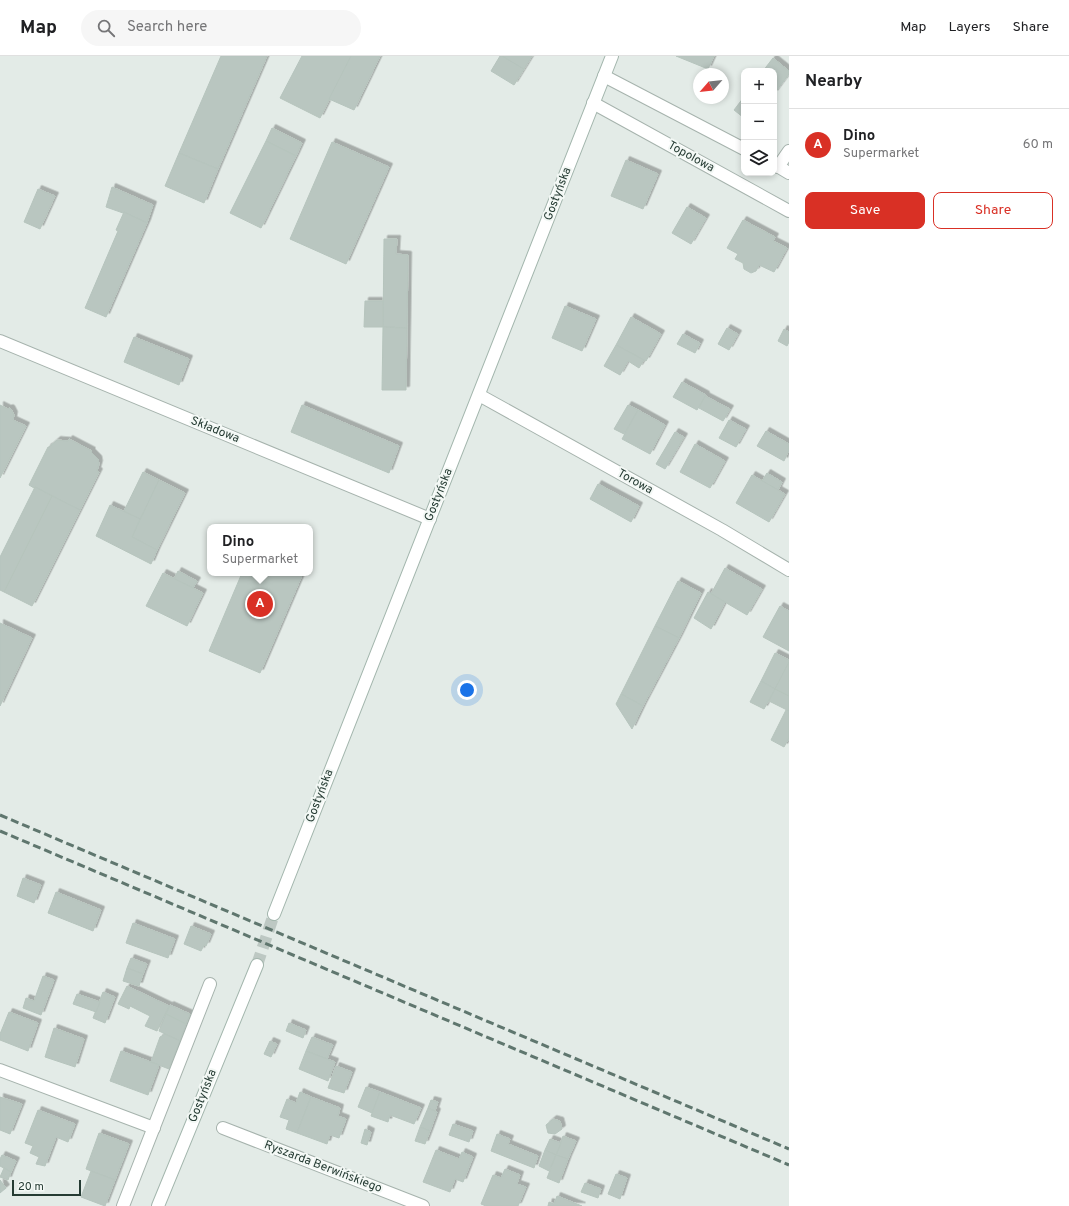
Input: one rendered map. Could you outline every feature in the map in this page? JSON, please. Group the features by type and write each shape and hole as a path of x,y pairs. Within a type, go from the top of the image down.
{"street":[{"name":"Gostyńska","path":"274,914 612,56"},
{"path":"604,76 741,147"},
{"name":"Topolowa","path":"594,103 789,211"},
{"path":"780,168 789,151"},
{"name":"Składowa","path":"0,341 430,519"},
{"name":"Torowa","path":"479,395 715,526 789,570"},
{"name":"Gostyńska","path":"158,1206 257,965"},
{"path":"123,1206 210,984"},
{"path":"0,1070 154,1128"},
{"name":"Ryszarda Berwińskiego","path":"223,1128 423,1206"}],"building":[{"path":"221,56 267,56 218,169 179,153"},
{"path":"302,56 351,56 320,118 280,98"},
{"path":"351,56 380,56 354,110 329,99"},
{"path":"500,56 524,69 514,85 491,71"},
{"path":"502,56 532,56 524,69"},
{"path":"676,56 714,56 708,68"},
{"path":"773,58 789,71 789,74 777,90 777,68 765,68"},
{"path":"741,101 741,116 734,110"},
{"path":"272,128 302,143 296,156 266,141"},
{"path":"266,141 296,156 261,228 230,213"},
{"path":"332,142 389,167 346,264 290,239"},
{"path":"179,153 218,169 204,203 165,186"},
{"path":"626,160 658,174 643,209 611,196"},
{"path":"112,187 153,205 147,223 124,212 123,213 106,207"},
{"path":"38,189 55,196 40,229 24,222"},
{"path":"687,207 706,218 691,244 672,233"},
{"path":"124,212 147,223 106,317 85,308 118,231 116,230"},
{"path":"743,220 775,237 773,241 787,248 774,272 759,265 756,271 751,273 744,269 743,263 735,259 738,254 727,248"},
{"path":"384,239 397,239 396,254 408,255 407,328 383,327"},
{"path":"365,301 383,301 383,327 364,327"},
{"path":"565,306 596,319 582,351 552,338"},
{"path":"631,317 661,334 646,361 616,345"},
{"path":"383,327 407,328 406,390 382,390"},
{"path":"727,328 738,334 729,350 718,344"},
{"path":"784,329 789,332 789,342 787,346 778,341"},
{"path":"683,334 700,343 695,353 677,344"},
{"path":"134,337 189,359 179,385 124,362"},
{"path":"616,345 644,360 639,368 628,361 620,375 604,366"},
{"path":"682,382 706,395 697,410 673,397"},
{"path":"705,396 730,409 723,421 699,408"},
{"path":"0,405 11,409 14,415 13,420 26,426 0,478"},
{"path":"302,405 399,446 389,473 291,432"},
{"path":"628,405 638,410 624,434 614,429"},
{"path":"638,410 665,425 650,454 622,439"},
{"path":"729,420 746,429 736,447 719,438"},
{"path":"766,431 789,444 789,450 784,461 757,446"},
{"path":"675,432 684,437 665,469 656,464"},
{"path":"69,439 92,451 91,452 98,459 99,464 97,471 99,472 80,510 29,485 48,447 57,440 68,441"},
{"path":"695,444 725,461 710,488 680,472"},
{"path":"143,472 159,480 140,519 124,511"},
{"path":"767,473 782,482 778,490 762,481"},
{"path":"752,475 785,494 769,522 736,503"},
{"path":"159,480 185,493 157,550 132,537"},
{"path":"598,484 639,506 631,522 590,499"},
{"path":"35,487 52,496 4,592 0,590 0,557"},
{"path":"52,496 80,510 32,606 4,592"},
{"path":"110,505 140,519 132,537 157,550 151,564 96,536"},
{"path":"725,568 762,589 747,615 711,594"},
{"path":"178,571 197,581 193,588 174,579"},
{"path":"163,573 203,593 187,626 146,606"},
{"path":"241,576 302,576 260,673 209,651"},
{"path":"678,581 701,593 679,638 655,626"},
{"path":"708,592 725,602 711,629 694,618"},
{"path":"780,606 789,611 789,651 763,637"},
{"path":"0,623 32,638 0,706"},
{"path":"655,626 679,638 643,706 621,694"},
{"path":"775,653 789,660 789,662 775,689 761,681"},
{"path":"789,662 789,696 775,689"},
{"path":"761,681 775,689 764,709 750,702"},
{"path":"775,689 789,696 789,711 769,701"},
{"path":"621,694 643,706 632,729 616,704"},
{"path":"786,710 789,711 789,738 784,747 771,740"},
{"path":"23,878 41,885 34,903 17,896"},
{"path":"56,892 101,910 93,931 48,913"},
{"path":"133,923 175,939 168,958 126,943"},
{"path":"191,926 211,934 206,946 204,945 201,951 184,944"},
{"path":"131,958 147,964 143,974 127,968"},
{"path":"127,968 143,974 139,986 123,981"},
{"path":"43,976 54,980 41,1015 23,1008 26,998 34,1001"},
{"path":"127,986 169,1006 157,1031 145,1026 150,1016 130,1006 129,1009 118,1004"},
{"path":"103,992 115,997 105,1023 93,1018"},
{"path":"77,994 100,1002 96,1012 73,1004"},
{"path":"170,1005 190,1014 186,1024 166,1014"},
{"path":"9,1012 38,1023 28,1051 0,1040 0,1034"},
{"path":"166,1014 186,1024 180,1041 159,1031"},
{"path":"289,1023 306,1030 303,1038 286,1031"},
{"path":"54,1028 84,1039 75,1067 45,1057"},
{"path":"165,1034 180,1041 169,1069 151,1062 160,1037"},
{"path":"312,1037 333,1045 327,1059 306,1051"},
{"path":"270,1041 277,1044 271,1057 264,1054"},
{"path":"121,1051 159,1065 148,1095 110,1081"},
{"path":"306,1051 335,1062 328,1081 299,1069"},
{"path":"336,1066 352,1072 344,1093 328,1088"},
{"path":"366,1087 380,1092 372,1113 358,1107"},
{"path":"300,1092 311,1097 297,1133 286,1129 289,1120 280,1117 287,1099 296,1103"},
{"path":"380,1092 421,1108 414,1124 390,1115 388,1122 371,1116"},
{"path":"0,1097 22,1104 10,1134 0,1130"},
{"path":"311,1097 340,1108 338,1116 346,1119 339,1138 330,1135 327,1144 297,1133"},
{"path":"431,1100 438,1102 435,1111 428,1108"},
{"path":"428,1108 437,1112 430,1131 420,1127"},
{"path":"38,1110 75,1124 68,1142 56,1137 45,1166 36,1164 39,1157 30,1153 33,1146 25,1143"},
{"path":"553,1119 560,1121 562,1129 555,1134 548,1133 546,1125"},
{"path":"453,1124 473,1131 469,1142 449,1135"},
{"path":"420,1127 430,1131 425,1144 415,1141"},
{"path":"365,1129 371,1132 367,1145 361,1143"},
{"path":"99,1133 129,1144 115,1180 86,1169"},
{"path":"497,1134 510,1139 508,1144 538,1156 534,1168 491,1151"},
{"path":"563,1136 576,1141 568,1159 556,1155"},
{"path":"550,1139 561,1143 556,1155 545,1150"},
{"path":"436,1150 459,1159 462,1152 473,1157 463,1182 455,1179 450,1192 423,1182"},
{"path":"545,1150 556,1155 549,1171 539,1166"},
{"path":"2,1155 16,1161 11,1172 0,1166 0,1159"},
{"path":"556,1155 568,1159 559,1183 547,1178"},
{"path":"4,1168 11,1172 8,1180 0,1177"},
{"path":"505,1169 520,1175 517,1184 526,1187 518,1206 486,1206 481,1204 493,1175 501,1178"},
{"path":"91,1171 115,1180 105,1206 81,1197"},
{"path":"616,1174 627,1178 620,1199 608,1194"},
{"path":"0,1180 6,1188 0,1193"},
{"path":"585,1183 601,1189 598,1198 581,1192"},
{"path":"557,1196 582,1206 548,1206 549,1202 554,1204"}],"tunnel":[{"path":"257,965 274,914"}],"railway":[{"path":"0,815 789,1149"},
{"path":"0,831 789,1165"}],"place":[{"name":"Dino","path":"260,604"}]}
